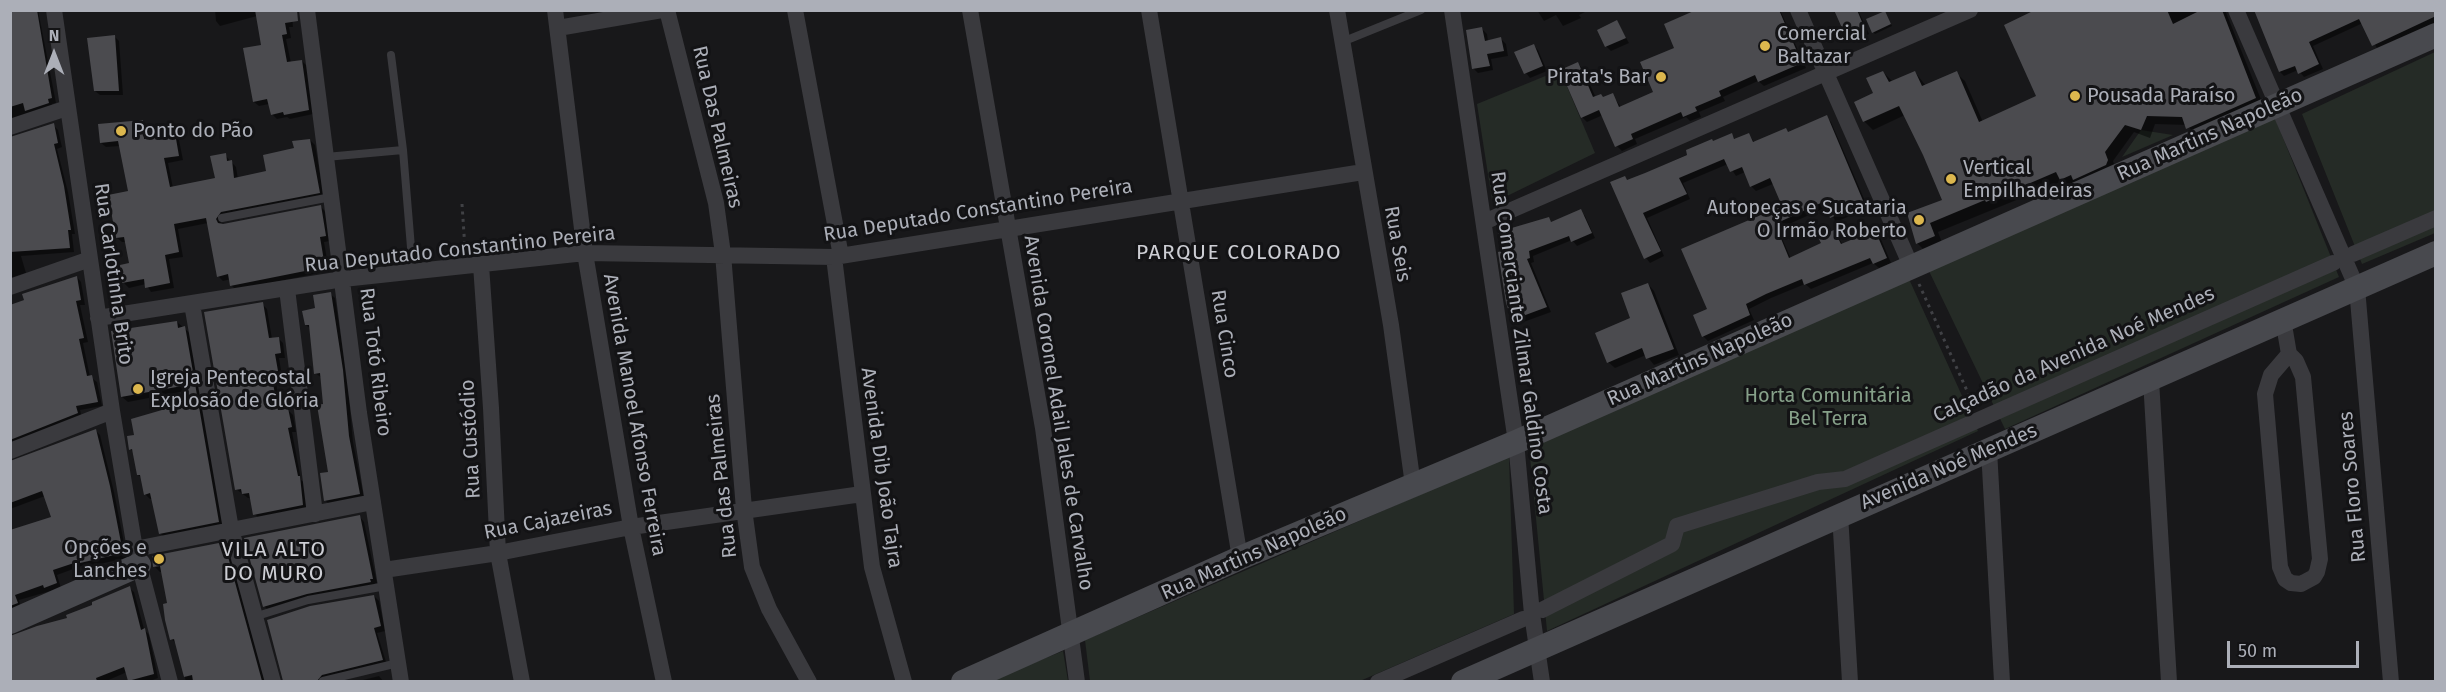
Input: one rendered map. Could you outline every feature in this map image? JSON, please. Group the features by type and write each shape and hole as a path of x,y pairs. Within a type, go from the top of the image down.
{"main road":[{"name":"Rua Martins Napoleão","path":"963,681 1240,558 1516,442 2436,35"},
{"name":"Avenida Noé Mendes","path":"1463,681 2436,253"},
{"path":"10,622 122,571 137,557"}],"street":[{"name":"Rua Carlotinha Brito","path":"54,10 112,411 137,557 170,681"},
{"name":"Rua Totó Ribeiro","path":"307,10 359,413 401,681"},
{"name":"Avenida Manoel Afonso Ferreira","path":"555,10 585,254 631,527 664,681"},
{"path":"558,28 662,10"},
{"name":"Rua Das Palmeiras","path":"667,10 716,203 723,254"},
{"name":"Avenida Dib João Tajra","path":"795,10 838,256 862,494 872,567 903,681"},
{"name":"Avenida Coronel Adail Jales de Carvalho","path":"970,10 1043,428 1077,681"},
{"name":"Rua Cinco","path":"1149,10 1240,558"},
{"name":"Rua Seis","path":"1337,10 1391,325 1413,485"},
{"name":"Rua Comerciante Zilmar Galdino Costa","path":"1452,10 1516,442 1532,614 1542,681"},
{"path":"1798,10 1911,266"},
{"path":"1484,222 1970,10"},
{"name":"Rua Floro Soares","path":"2236,10 2357,288 2391,681"},
{"path":"10,127 67,108"},
{"name":"Rua Deputado Constantino Pereira","path":"98,318 343,279 585,254 838,256 1363,172"},
{"path":"2353,254 2436,218"},
{"name":"Rua das Palmeiras","path":"723,254 744,509 752,567 758,585 809,681"},
{"path":"10,287 90,259"},
{"name":"Calçadão da Avenida Noé Mendes","path":"1542,610 1672,544 1677,526 1818,482 1845,479 2333,263"},
{"name":"Rua Custódio","path":"474,265 491,408 498,553 522,681"},
{"path":"287,289 315,514"},
{"path":"192,304 231,529 273,681"},
{"path":"2283,319 2289,354 2296,361 2303,377 2320,559 2314,577 2301,584 2291,583 2285,579 2280,567 2265,394 2271,375 2289,354"},
{"path":"2151,380 2169,681"},
{"path":"10,451 112,411"},
{"path":"1989,450 2002,681"},
{"name":"Rua Cajazeiras","path":"385,578 631,527 744,509 862,494"},
{"path":"137,557 231,529 373,502"},
{"path":"1840,514 1850,681"},
{"path":"1378,681 1523,618"}],"lane":[{"path":"1342,42 1421,10"},
{"path":"391,55 403,150 412,272"},
{"path":"326,157 403,150"},
{"path":"222,218 331,197"},
{"path":"254,617 385,578"},
{"path":"323,681 398,663"}],"path":[{"path":"462,204 474,265"},
{"path":"1911,266 1980,419"}],"green space":[{"path":"2435,52 2435,233 2362,264 2302,114"},
{"path":"1560,70 1595,153 1507,196 1492,200 1477,104"},
{"path":"2275,118 2339,277 2005,429 1928,269"},
{"path":"2141,130 2173,135 2122,157"},
{"name":"Horta Comunitária Bel Terra","path":"1909,279 1978,431 1547,631 1529,447"},
{"path":"1509,456 1514,614 1360,681 1090,681 1085,640"},
{"path":"1063,651 1068,681 989,681"}],"building":[{"path":"10,10 37,10 52,98 48,99 49,103 25,111 23,103 10,107"},
{"path":"255,10 297,10 298,21 285,23 287,34 282,35 287,62 302,60 309,110 271,115 267,99 253,102 243,48 261,45"},
{"path":"1696,10 1779,10 1802,63 1758,82 1755,75 1719,91 1721,96 1695,107 1697,111 1683,117 1681,112 1631,134 1633,139 1615,147 1599,110 1581,118 1560,70 1578,62 1593,97 1601,94 1603,97 1613,93 1619,107 1653,92 1640,62 1674,48 1664,24"},
{"path":"1834,10 1857,10 1865,29 1846,37"},
{"path":"2035,10 2167,10 2173,24 2201,10 2222,10 2256,98 2186,129 2182,117 2147,116 2141,130 2125,125 2105,152 2108,160 2106,165 2073,180 2071,175 2060,180 2056,172 1986,202 1985,200 1930,223 1935,236 1916,244 1907,213 1942,200 1899,106 1863,122 1854,102 1873,93 1866,78 1883,71 1889,82 1915,71 1922,86 1957,71 1979,122 2036,96 2004,25"},
{"path":"2254,10 2436,10 2436,16 2372,46 2359,19 2309,42 2319,64 2298,74 2295,66 2279,72"},
{"path":"1885,11 1891,24 1872,33 1866,19"},
{"path":"1617,20 1626,38 1605,47 1597,30"},
{"path":"1482,27 1485,41 1501,37 1504,51 1487,54 1490,66 1472,69 1466,30"},
{"path":"115,35 119,91 94,91 87,38"},
{"path":"1534,44 1543,66 1524,74 1514,52"},
{"path":"1827,115 1864,203 1830,218 1823,202 1775,224 1789,258 1821,243 1818,237 1834,230 1841,244 1875,230 1887,258 1873,264 1870,258 1804,285 1802,279 1766,294 1746,304 1750,315 1702,337 1693,315 1707,309 1681,249 1782,206 1770,178 1750,187 1742,167 1730,172 1724,159 1679,178 1687,194 1643,213 1661,251 1644,259 1610,182 1625,176 1627,180 1645,173 1687,155 1686,150 1712,139 1713,141 1732,133 1734,139 1749,133 1753,142 1786,128 1788,132"},
{"path":"143,120 144,139 175,133 179,156 164,158 170,187 215,178 210,156 226,153 227,161 232,160 234,178 266,171 263,155 294,148 292,141 310,139 320,193 221,212 216,219 218,223 223,224 321,205 326,236 320,237 325,267 230,286 228,274 217,277 206,218 174,224 179,252 165,255 170,283 145,288 144,279 122,283 120,265 129,263 124,237 116,238 108,195 128,191 118,141 100,143 98,124"},
{"path":"54,123 58,143 54,144 71,230 68,230 70,248 10,252 10,137"},
{"path":"1581,209 1592,233 1571,242 1569,236 1529,251 1530,258 1527,259 1547,307 1512,320 1506,303 1498,252 1502,251 1498,232 1549,217 1551,222"},
{"path":"77,276 81,300 76,301 84,338 79,339 87,376 92,375 98,402 76,406 78,413 10,440 10,305 24,300 22,294"},
{"path":"1648,283 1674,349 1646,359 1642,348 1607,363 1595,333 1630,318 1621,293"},
{"path":"331,292 343,370 349,436 360,494 324,501 320,473 328,472 317,405 323,404 320,373 314,374 309,325 305,325 302,311 315,308 313,295"},
{"path":"263,302 269,338 279,337 281,353 275,354 278,371 271,373 278,410 288,408 292,427 288,428 298,476 300,476 303,505 253,515 249,493 242,494 241,489 235,490 204,312"},
{"path":"177,321 178,328 185,326 219,522 159,534 150,493 144,495 132,449 129,450 127,436 134,435 131,419 186,403 182,386 121,397 111,331"},
{"path":"96,429 123,553 80,563 80,561 53,570 57,583 44,588 43,585 15,595 18,603 10,606 10,530 51,517 42,491 10,503 10,461"},
{"path":"360,515 373,579 370,579 371,582 307,594 263,607 244,538"},
{"path":"224,542 262,681 193,681 192,675 184,677 174,639 170,640 165,620 163,604 167,603 160,566 153,567 152,556"},
{"path":"130,586 141,630 145,628 154,674 128,681 124,667 96,678 97,681 10,681 10,636 67,618 66,615"},
{"path":"374,595 381,626 374,628 383,660 322,675 317,681 283,681 267,620 310,606"}],"place":[{"name":"Comercial Baltazar","path":"1765,46"},
{"name":"Pirata's Bar","path":"1661,77"},
{"name":"Pousada Paraíso","path":"2075,96"},
{"name":"Ponto do Pão","path":"121,131"},
{"name":"Vertical Empilhadeiras","path":"1951,179"},
{"name":"Autopeças e Sucataria O Irmão Roberto","path":"1919,220"},
{"name":"Igreja Pentecostal Explosão de Glória","path":"138,389"},
{"name":"Opções e Lanches","path":"159,559"}],"district":[{"name":"PARQUE COLORADO","path":"1239,253"},
{"name":"VILA ALTO DO MURO","path":"274,562"}]}
